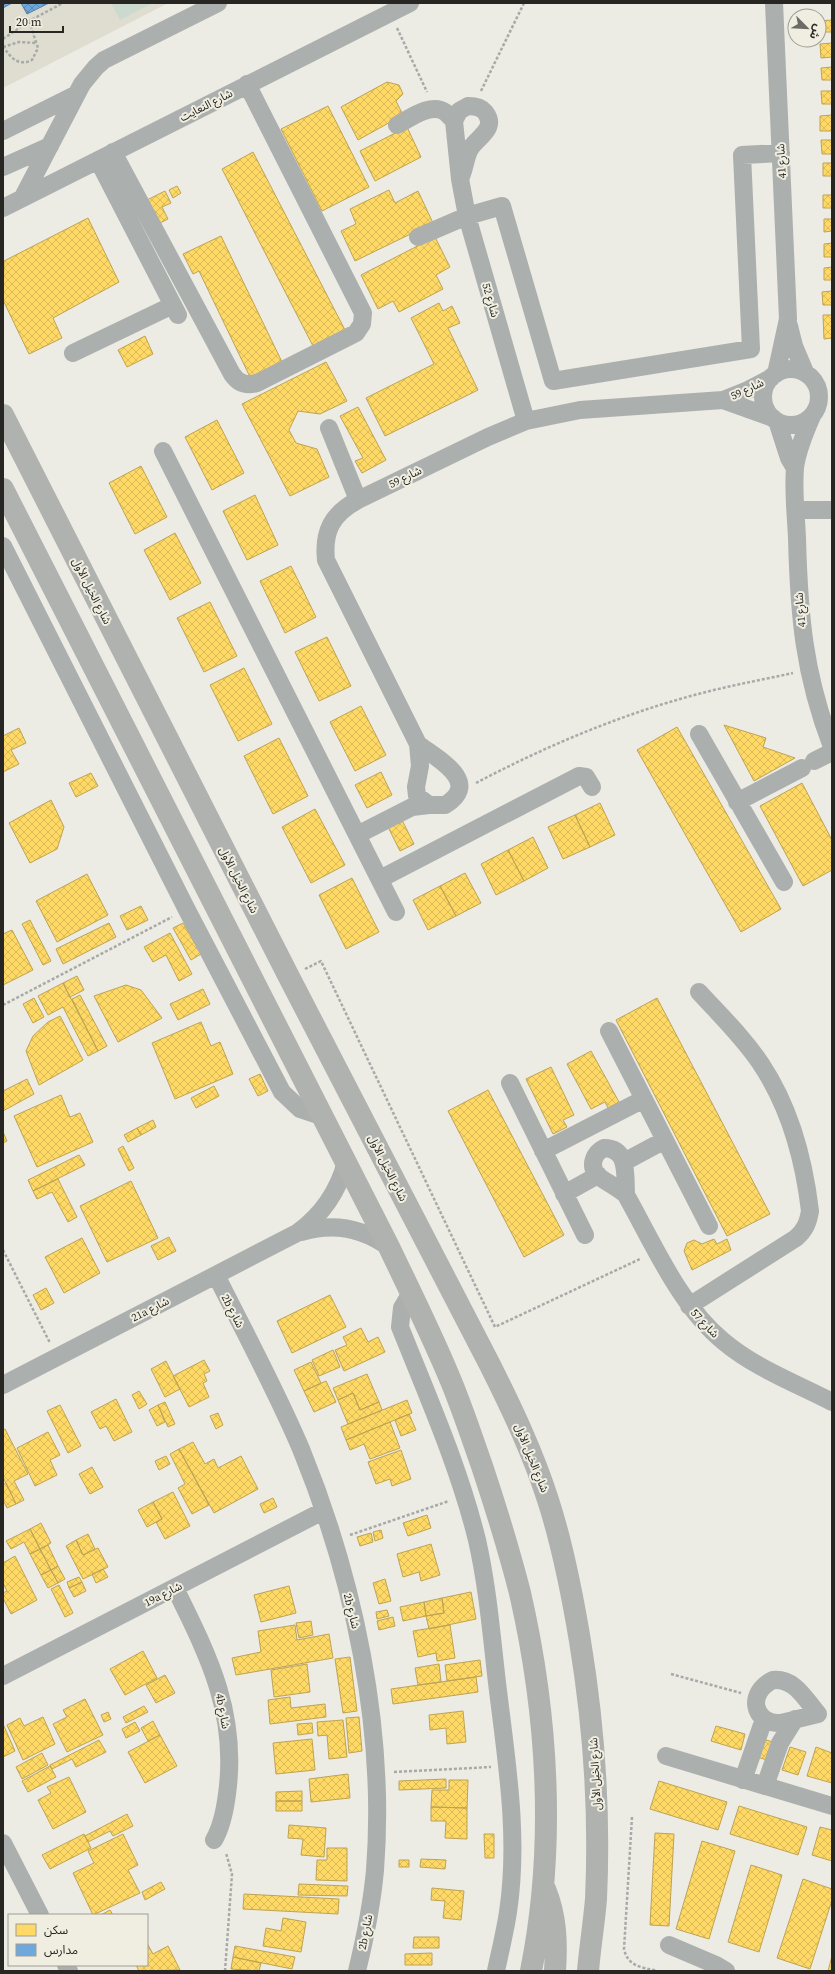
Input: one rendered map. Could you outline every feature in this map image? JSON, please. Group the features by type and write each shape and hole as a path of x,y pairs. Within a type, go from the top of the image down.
{"main road":[{"name":"شارع الخيل الأول","path":"3,415 275,950 506,1397 535,1462 549,1501 564,1557 576,1618 592,1732 598,1846 596,1902 588,1971"},
{"path":"3,489 389,1247 446,1368 465,1418 507,1546 520,1593 537,1689 542,1737 545,1828 543,1884 531,1971"},
{"path":"186,848 205,867 253,955 262,960 267,958 275,950"},
{"path":"543,1884 554,1918 556,1941 555,1971"}],"street":[{"path":"23,197 89,75 104,60 218,3"},
{"name":"شارع النعايت","path":"3,208 410,3"},
{"name":"شارع 41","path":"774,3 788,319 794,346 807,374"},
{"path":"105,156 235,379 251,385 356,333 362,324 363,314 247,84"},
{"path":"3,131 78,94"},
{"path":"397,125 425,111 435,109 444,112 454,121 459,111 468,106 474,106 484,111 487,115 488,126 483,136 471,148 460,179"},
{"name":"شارع 52","path":"454,121 460,179 467,216 526,421"},
{"path":"3,167 50,146"},
{"path":"418,237 467,216 502,206 553,381 751,349 742,155 781,153"},
{"path":"73,353 176,310 105,156"},
{"name":"شارع 41","path":"773,376 788,319"},
{"path":"807,374 814,380 819,392 820,411 808,420 795,425 789,425 775,420 768,414 764,402 765,389 773,376 790,369 807,374 832,385"},
{"name":"شارع 59","path":"418,744 326,560 324,547 326,534 331,522 340,512 358,500 488,437 526,421 580,410 723,400 748,390 773,376"},
{"name":"شارع 59","path":"723,400 775,420"},
{"name":"شارع 41","path":"820,411 802,441 795,468 799,600 808,670 813,692 832,747"},
{"name":"شارع 41","path":"775,420 789,458 795,468"},
{"path":"329,428 358,500"},
{"path":"163,451 396,912"},
{"path":"796,510 832,510"},
{"path":"3,546 187,910 282,1092 300,1109 324,1117"},
{"path":"700,734 784,882"},
{"path":"354,829 409,808 429,805 445,805 456,794 459,783 456,773 418,744"},
{"path":"418,744 420,766 416,791 421,800 429,805"},
{"path":"738,802 832,752"},
{"path":"380,879 579,776 586,777 592,787"},
{"path":"354,829 416,791"},
{"path":"689,1306 796,1238 804,1231 810,1211 794,1136 777,1092 761,1063 699,992"},
{"path":"609,1032 709,1226"},
{"path":"510,1083 585,1235"},
{"path":"543,1151 644,1099"},
{"path":"624,1162 665,1140"},
{"path":"604,1148 614,1150 622,1157 624,1162 626,1195 616,1186 598,1175 593,1164 599,1150 604,1148"},
{"name":"21a شارع","path":"3,1385 297,1233 309,1224 329,1202 342,1176 346,1162"},
{"path":"564,1194 598,1175"},
{"name":"شارع 57","path":"626,1195 689,1306 711,1330 736,1352 832,1402"},
{"name":"21a شارع","path":"297,1233 324,1227 352,1229 365,1233 389,1247"},
{"name":"2b شارع","path":"216,1275 288,1420 312,1479 323,1511 354,1617 362,1656 370,1710 375,1773 377,1839 375,1871 369,1918 357,1971"},
{"path":"411,1293 402,1308 400,1327 447,1445 464,1496 476,1539 487,1590 511,1802 511,1875 508,1912 496,1971"},
{"name":"19a شارع","path":"3,1676 323,1511"},
{"name":"4b شارع","path":"175,1588 214,1670 226,1715 229,1762 228,1785 217,1836"},
{"path":"773,1680 785,1680 796,1687 825,1716 775,1723 764,1719 757,1709 756,1697 759,1691 767,1683 773,1680"},
{"path":"744,1780 764,1719"},
{"path":"765,1786 782,1738 795,1719"},
{"path":"666,1756 832,1806"},
{"path":"3,1843 39,1914"},
{"path":"669,1945 716,1965 726,1971"}],"path":[{"path":"3,39 28,21 63,3"},
{"path":"474,106 524,3"},
{"path":"390,13 435,109"},
{"path":"28,21 38,44 36,55 28,62 22,63 10,57 3,47 19,42 38,44"},
{"path":"456,794 546,748 640,712 710,691 808,670"},
{"path":"3,1004 187,910"},
{"path":"289,977 321,961 495,1327 657,1251"},
{"path":"3,1250 57,1357"},
{"path":"332,1541 464,1496"},
{"path":"671,1674 756,1697"},
{"path":"375,1773 508,1766"},
{"path":"632,1817 624,1949 626,1957 634,1965 657,1971"},
{"path":"217,1836 232,1874 225,1971"}],"shaded area":[{"path":"3,3 168,3 3,88"},
{"path":"111,3 153,3 120,20"}],"building: سكن":[{"path":"827,20 832,20 832,32 827,32"},
{"path":"827,43 832,43 832,57 821,58 820,48 827,48"},
{"path":"832,67 832,80 822,80 821,68"},
{"path":"387,82 399,85 403,94 396,101 403,115 358,140 341,107"},
{"path":"821,91 832,91 832,104 822,104"},
{"path":"328,106 369,187 322,211 281,129"},
{"path":"832,115 832,131 820,131 820,116"},
{"path":"407,127 421,157 375,181 360,151"},
{"path":"821,140 832,140 832,154 822,154"},
{"path":"253,152 345,330 313,346 222,169"},
{"path":"823,163 832,163 832,176 823,176"},
{"path":"177,186 181,193 173,198 169,190"},
{"path":"389,190 395,203 418,191 433,223 355,261 341,231 356,224 350,209"},
{"path":"165,191 171,203 162,207 168,219 158,224 147,200"},
{"path":"823,195 832,195 832,208 823,208"},
{"path":"88,218 119,282 53,318 62,338 29,354 3,300 4,261"},
{"path":"824,219 832,219 832,231 824,232"},
{"path":"221,236 283,364 251,379 199,271 193,274 183,254"},
{"path":"435,237 450,267 436,275 443,289 399,312 393,301 378,309 361,275"},
{"path":"832,243 832,257 824,257 824,244"},
{"path":"832,267 832,280 824,280 824,268"},
{"path":"832,291 832,305 823,305 822,292"},
{"path":"439,303 443,311 452,306 460,323 448,328 478,390 385,436 366,398 434,364 411,318"},
{"path":"823,315 832,315 832,338 824,339"},
{"path":"145,336 153,354 127,367 118,350"},
{"path":"326,362 347,401 320,414 298,411 289,430 296,443 317,449 329,477 290,496 242,404"},
{"path":"358,407 386,460 362,473 355,461 363,458 340,416"},
{"path":"217,420 244,473 212,490 185,437"},
{"path":"141,466 167,517 135,534 109,483"},
{"path":"255,495 278,545 247,560 223,511"},
{"path":"175,533 201,583 170,600 144,550"},
{"path":"291,566 316,617 285,633 260,581"},
{"path":"210,602 237,656 204,672 177,618"},
{"path":"327,637 351,686 319,701 295,652"},
{"path":"244,668 272,724 238,741 210,685"},
{"path":"361,706 386,755 355,771 330,722"},
{"path":"724,725 766,738 763,747 795,758 754,781"},
{"path":"677,727 781,909 741,932 637,750"},
{"path":"19,728 26,743 11,750 19,764 3,772 3,736"},
{"path":"279,738 308,796 273,814 244,756"},
{"path":"381,772 392,795 367,808 355,785"},
{"path":"91,773 98,786 76,797 69,783"},
{"path":"802,783 832,840 832,870 803,886 760,806"},
{"path":"51,800 64,827 57,849 30,863 9,823"},
{"path":"600,803 615,835 590,847 575,815"},
{"path":"315,809 345,865 311,883 282,827"},
{"path":"575,815 590,847 563,859 548,827"},
{"path":"401,818 414,844 400,851 387,825"},
{"path":"533,837 548,868 524,881 508,850"},
{"path":"508,850 524,881 496,895 481,864"},
{"path":"465,873 481,903 456,916 440,886"},
{"path":"87,874 108,915 57,942 36,901"},
{"path":"352,878 379,932 346,949 319,895"},
{"path":"440,886 456,916 428,930 413,900"},
{"path":"141,906 148,920 127,930 120,916"},
{"path":"30,920 51,961 43,965 22,924"},
{"path":"109,923 116,937 63,964 56,949"},
{"path":"183,923 201,954 191,960 173,928"},
{"path":"12,930 33,970 3,985 3,934"},
{"path":"170,933 192,974 179,981 166,955 153,962 144,947"},
{"path":"77,976 84,990 70,997 63,983"},
{"path":"63,983 98,1051 88,1056 63,1007 48,1015 38,996"},
{"path":"126,985 141,990 162,1018 118,1042 94,996"},
{"path":"203,989 210,1004 178,1020 170,1004"},
{"path":"80,995 107,1046 98,1051 72,999"},
{"path":"34,998 44,1017 33,1023 23,1004"},
{"path":"657,998 770,1214 727,1236 616,1020"},
{"path":"60,1016 83,1060 39,1085 26,1051 33,1036 48,1022"},
{"path":"201,1022 211,1046 220,1042 233,1074 175,1099 152,1043"},
{"path":"591,1051 619,1102 608,1108 605,1102 591,1109 567,1064"},
{"path":"551,1067 574,1115 563,1120 567,1127 553,1134 526,1079"},
{"path":"260,1074 268,1091 258,1096 249,1079"},
{"path":"27,1079 34,1094 3,1111 3,1091"},
{"path":"214,1086 219,1096 196,1108 191,1098"},
{"path":"488,1090 564,1235 524,1257 448,1111"},
{"path":"61,1095 70,1117 80,1113 93,1142 37,1167 14,1116"},
{"path":"153,1120 156,1127 141,1135 137,1128"},
{"path":"137,1128 141,1135 128,1142 124,1135"},
{"path":"3,1132 7,1141 3,1143"},
{"path":"123,1146 134,1168 129,1171 118,1149"},
{"path":"79,1155 85,1165 33,1191 28,1180"},
{"path":"58,1179 77,1217 68,1222 52,1192 37,1199 33,1191"},
{"path":"131,1181 158,1238 107,1262 80,1206"},
{"path":"169,1237 176,1251 158,1260 151,1246"},
{"path":"82,1238 100,1273 64,1293 45,1257"},
{"path":"714,1239 717,1244 727,1239 731,1250 692,1270 684,1251 687,1243 694,1240 702,1244"},
{"path":"46,1288 54,1303 41,1310 33,1295"},
{"path":"330,1295 346,1327 292,1353 277,1321"},
{"path":"361,1328 368,1342 378,1337 385,1352 344,1371 335,1350 347,1345 343,1337"},
{"path":"333,1350 340,1367 319,1376 312,1360"},
{"path":"204,1360 210,1371 204,1374 207,1381 203,1383 209,1397 189,1407 173,1376"},
{"path":"166,1361 180,1389 165,1397 151,1369"},
{"path":"311,1362 321,1383 304,1391 294,1370"},
{"path":"367,1374 379,1402 360,1410 353,1393 338,1400 333,1388"},
{"path":"326,1381 336,1402 314,1412 304,1391"},
{"path":"139,1391 147,1404 139,1409 132,1395"},
{"path":"353,1393 360,1410 379,1402 382,1410 348,1424 338,1400"},
{"path":"116,1399 132,1432 114,1441 106,1426 100,1429 91,1412"},
{"path":"407,1400 412,1413 346,1440 341,1427"},
{"path":"165,1402 175,1424 168,1427 158,1405"},
{"path":"60,1405 81,1446 68,1453 47,1411"},
{"path":"158,1405 165,1422 157,1426 149,1410"},
{"path":"218,1413 223,1425 216,1429 210,1416"},
{"path":"409,1414 416,1430 401,1436 395,1420"},
{"path":"390,1422 400,1448 370,1459 364,1444 350,1450 346,1440"},
{"path":"5,1429 28,1474 14,1481 24,1500 16,1504 3,1477 3,1430"},
{"path":"48,1432 60,1455 50,1460 57,1475 35,1486 17,1448"},
{"path":"193,1442 205,1464 214,1459 218,1468 241,1456 258,1489 214,1513 179,1449"},
{"path":"179,1449 209,1505 192,1514 178,1488 185,1484 170,1454"},
{"path":"401,1450 411,1479 392,1486 390,1479 376,1484 368,1462"},
{"path":"166,1456 170,1464 159,1470 155,1461"},
{"path":"92,1467 103,1487 90,1494 79,1474"},
{"path":"6,1483 16,1504 7,1508 3,1500 3,1485"},
{"path":"173,1492 190,1526 165,1539 156,1522 162,1519 153,1502"},
{"path":"273,1498 277,1507 264,1513 260,1504"},
{"path":"153,1502 162,1519 147,1527 138,1510"},
{"path":"427,1515 431,1528 408,1536 403,1523"},
{"path":"41,1523 51,1543 40,1549 30,1529"},
{"path":"30,1529 40,1549 30,1554 24,1542 11,1549 6,1541"},
{"path":"381,1530 383,1538 375,1541 373,1532"},
{"path":"371,1533 373,1542 360,1546 357,1537"},
{"path":"88,1534 95,1549 83,1555 76,1540"},
{"path":"76,1540 83,1555 98,1548 108,1567 83,1579 66,1546"},
{"path":"431,1544 440,1575 421,1581 419,1572 403,1577 397,1554"},
{"path":"48,1545 58,1566 51,1570 40,1549"},
{"path":"40,1549 51,1570 41,1575 30,1554"},
{"path":"15,1556 37,1600 11,1614 3,1598 3,1593 7,1591 3,1583 3,1563"},
{"path":"58,1566 65,1579 58,1583 51,1570"},
{"path":"103,1569 108,1577 96,1583 92,1574"},
{"path":"51,1570 58,1583 48,1588 41,1575"},
{"path":"79,1577 82,1582 69,1588 67,1582"},
{"path":"385,1579 391,1601 379,1604 373,1583"},
{"path":"82,1582 86,1591 74,1597 69,1588"},
{"path":"59,1585 73,1613 65,1617 51,1589"},
{"path":"289,1586 296,1613 261,1622 254,1595"},
{"path":"471,1592 476,1619 429,1629 426,1616 444,1613 442,1598"},
{"path":"442,1598 444,1613 426,1616 424,1602"},
{"path":"424,1602 426,1616 403,1621 400,1607"},
{"path":"387,1610 389,1616 377,1619 376,1612"},
{"path":"393,1617 395,1626 379,1630 377,1621"},
{"path":"311,1621 313,1635 299,1638 296,1623"},
{"path":"295,1625 297,1640 329,1634 333,1658 236,1675 232,1658 261,1652 258,1631"},
{"path":"450,1625 455,1658 437,1661 436,1653 418,1657 413,1631"},
{"path":"143,1651 157,1678 125,1695 110,1669"},
{"path":"350,1657 357,1711 343,1713 335,1659"},
{"path":"480,1660 482,1676 447,1681 445,1665"},
{"path":"307,1664 310,1692 274,1697 271,1670"},
{"path":"439,1664 441,1682 418,1685 415,1668"},
{"path":"165,1675 175,1693 156,1703 146,1685"},
{"path":"476,1677 478,1692 393,1704 391,1689"},
{"path":"290,1697 291,1708 325,1704 326,1717 270,1724 268,1700"},
{"path":"85,1699 103,1735 67,1752 53,1724 67,1717 63,1710"},
{"path":"144,1706 148,1712 126,1723 123,1717"},
{"path":"463,1711 466,1742 447,1744 446,1728 430,1730 429,1715"},
{"path":"108,1712 111,1719 104,1722 101,1715"},
{"path":"43,1717 55,1744 23,1760 7,1725 20,1718 24,1726"},
{"path":"359,1717 362,1751 349,1753 346,1718"},
{"path":"343,1720 347,1757 329,1759 327,1735 318,1736 317,1722"},
{"path":"153,1721 160,1735 148,1741 141,1728"},
{"path":"135,1722 140,1731 126,1738 122,1729"},
{"path":"312,1723 313,1733 298,1735 297,1724"},
{"path":"3,1724 15,1751 3,1757"},
{"path":"716,1726 745,1734 741,1750 711,1741"},
{"path":"160,1735 177,1766 145,1783 128,1752"},
{"path":"312,1739 315,1770 276,1774 273,1743"},
{"path":"763,1739 773,1742 767,1760 757,1757"},
{"path":"99,1740 106,1752 76,1767 72,1759 52,1769 50,1765"},
{"path":"790,1747 806,1752 798,1775 782,1770"},
{"path":"816,1747 832,1753 832,1783 807,1776"},
{"path":"42,1753 48,1765 22,1779 16,1767"},
{"path":"50,1766 56,1777 28,1792 22,1781"},
{"path":"348,1774 350,1798 311,1802 309,1779"},
{"path":"69,1777 86,1812 53,1829 38,1800 51,1793 47,1787"},
{"path":"446,1779 446,1788 399,1790 399,1781"},
{"path":"449,1780 468,1780 467,1808 431,1807 432,1790 449,1790"},
{"path":"659,1781 727,1802 718,1830 650,1809"},
{"path":"302,1791 302,1801 276,1801 276,1792"},
{"path":"276,1801 302,1801 302,1811 276,1811"},
{"path":"739,1806 807,1827 798,1855 730,1834"},
{"path":"431,1807 467,1808 467,1839 445,1838 446,1821 431,1821"},
{"path":"127,1814 133,1826 113,1836 110,1831 88,1842 85,1836"},
{"path":"289,1825 326,1828 324,1857 301,1855 303,1839 288,1838"},
{"path":"820,1827 832,1830 832,1861 812,1855"},
{"path":"655,1833 674,1834 669,1926 650,1925"},
{"path":"84,1834 91,1848 50,1869 42,1855"},
{"path":"123,1834 138,1865 128,1870 140,1893 93,1914 73,1873 94,1863 88,1851"},
{"path":"484,1834 494,1834 494,1858 485,1858"},
{"path":"702,1841 735,1851 709,1939 676,1929"},
{"path":"327,1848 347,1848 347,1881 316,1880 317,1860 327,1860"},
{"path":"421,1859 446,1860 445,1869 420,1867"},
{"path":"399,1860 409,1860 409,1867 399,1867"},
{"path":"751,1865 782,1875 759,1952 728,1942"},
{"path":"803,1879 832,1889 832,1900 810,1969 777,1958"},
{"path":"161,1882 165,1889 145,1900 142,1892"},
{"path":"299,1884 348,1886 347,1896 298,1895"},
{"path":"432,1888 464,1891 461,1920 443,1918 445,1901 431,1900"},
{"path":"244,1894 339,1899 338,1914 243,1909"},
{"path":"110,1910 112,1914 103,1914"},
{"path":"283,1918 306,1922 301,1952 263,1946 266,1928 281,1931"},
{"path":"414,1937 439,1937 439,1948 413,1948"},
{"path":"148,1945 153,1954 168,1946 180,1970 139,1971 136,1966 148,1966"},
{"path":"235,1946 295,1957 292,1969 233,1957"},
{"path":"432,1953 432,1965 405,1965 405,1954"},
{"path":"832,1956 832,1971 828,1971"},
{"path":"233,1957 261,1963 259,1971 231,1969"}],"building: مدارس":[{"path":"3,3 12,3 3,8"},
{"path":"21,3 49,3 27,14"}]}
